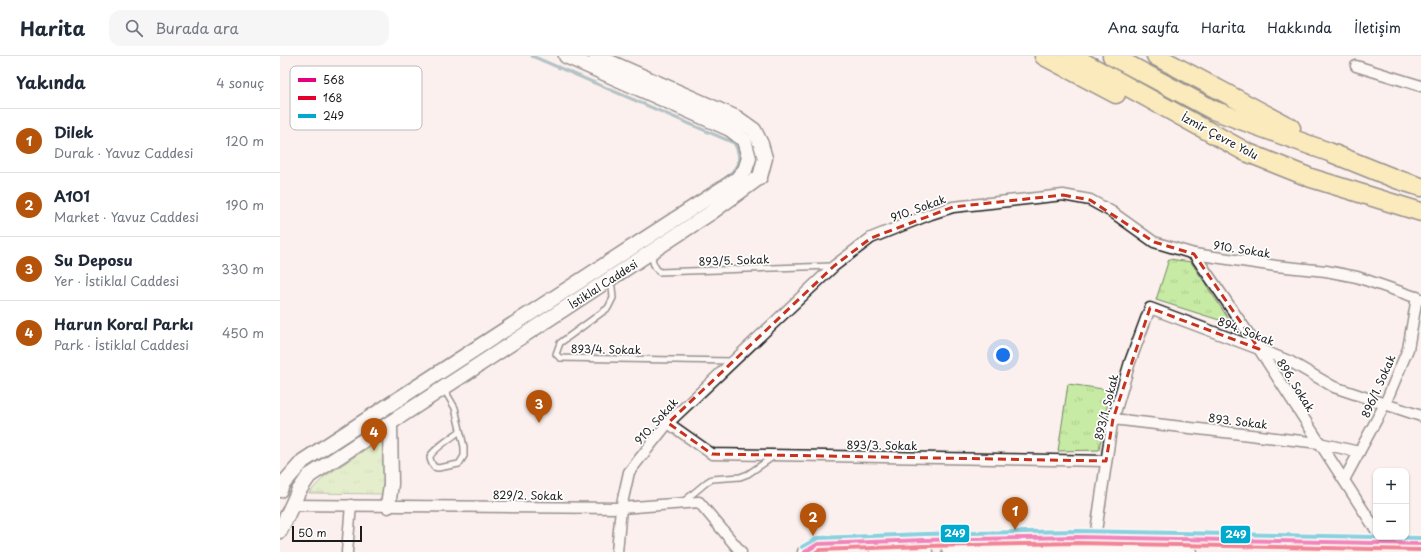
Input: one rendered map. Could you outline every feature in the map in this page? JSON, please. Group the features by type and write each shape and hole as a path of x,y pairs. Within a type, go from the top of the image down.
{"highway":[{"path":"1044,56 1142,107 1246,152"},
{"name":"İzmir Çevre Yolu","path":"1072,56 1246,152 1311,178 1421,212"},
{"name":"İzmir Çevre Yolu","path":"1112,56 1212,110 1329,152 1396,179 1421,186"},
{"path":"1156,56 1291,128 1329,152"}],"main road":[{"name":"İstiklal Caddesi","path":"280,490 282,485 303,461 737,178 745,170 749,158 744,140 730,129 566,56"},
{"name":"İstiklal Caddesi","path":"280,531 291,505 309,476 654,251 760,177 765,158 761,144 754,130 737,118 596,56"},
{"path":"388,506 391,484 390,423"},
{"path":"877,552 926,547 1078,537 1092,546 1190,552"},
{"path":"805,552 818,544 998,550 1092,546 1421,544"}],"street":[{"path":"1356,66 1421,86"},
{"name":"910. Sokak","path":"617,552 621,508 629,472 668,422 834,266 871,238 931,214 953,207 1063,195 1090,200 1112,212 1154,242 1194,254 1276,266 1334,272 1357,277 1419,298"},
{"name":"896. Sokak","path":"1194,254 1259,349 1373,525"},
{"name":"896/1. Sokak","path":"1344,480 1385,404 1408,348 1419,298"},
{"name":"894. Sokak","path":"1150,308 1291,362 1334,387 1421,416"},
{"name":"893/1. Sokak","path":"1092,546 1113,419 1130,362 1150,308"},
{"name":"893. Sokak","path":"1113,419 1319,443 1359,452"},
{"name":"893/3. Sokak","path":"668,422 712,454 1106,460"},
{"name":"829/2. Sokak","path":"291,505 621,508 699,502 741,552"},
{"path":"347,552 351,505"}],"lane":[{"name":"893/5. Sokak","path":"654,251 652,258 654,266 659,272 834,266"},
{"name":"893/4. Sokak","path":"606,282 612,287 613,298 608,308 560,343 556,354 560,358 734,360"},
{"path":"444,388 455,408 460,431 464,456 459,464 438,468 434,467 430,456 460,431"},
{"path":"682,504 712,479 740,477 748,474 776,455"}],"highlighted area":[{"path":"1063,195 1090,200 1154,242 1194,254 1259,349 1150,308 1113,419 1106,461 712,454 668,423 834,266 871,238 953,207"}],"green space":[{"path":"1169,259 1191,262 1232,324 1156,300"},
{"path":"1068,384 1110,390 1099,450 1058,451"},
{"path":"387,435 385,494 309,493 324,477"}],"waterway":[{"path":"532,56 734,143 737,149 739,159 738,163 736,168 724,180"}],"transit line":[{"name":"249","path":"802,547 818,538 1078,531 1421,538"},
{"name":"568","path":"805,552 818,544 1078,537 1421,544"},
{"name":"168","path":"816,552 820,550 924,546 1078,543 1421,550"}],"place":[{"name":"Su Deposu","path":"539,423"},
{"name":"Harun Koral Parkı","path":"374,451"},
{"name":"Dilek","path":"1015,530"},
{"name":"A101","path":"813,536"}]}
